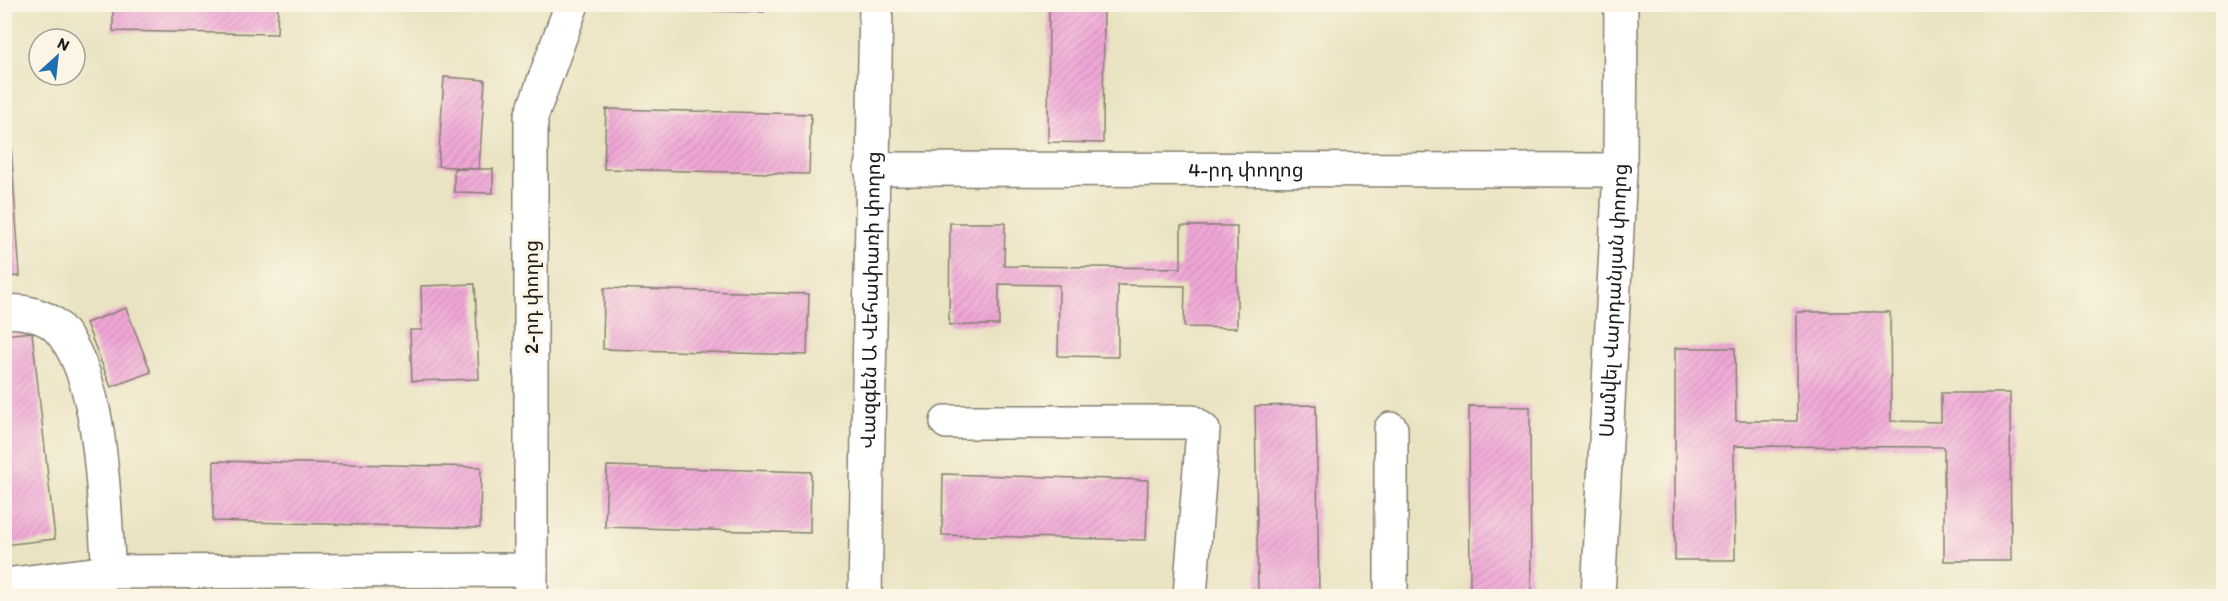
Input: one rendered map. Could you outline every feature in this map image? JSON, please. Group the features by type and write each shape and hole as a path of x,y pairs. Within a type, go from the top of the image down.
{"street":[{"name":"2-րդ փողոց","path":"531,583 531,117 572,4"},
{"name":"Վազգեն Ա Վեհափառի փողոց","path":"865,597 871,169 876,4"},
{"name":"Սամվել Վարդանյան փողոց","path":"1598,597 1620,170 1621,4"},
{"name":"4-րդ փողոց","path":"871,169 1620,170"},
{"path":"4,312 34,315 55,325 70,343 83,376 98,435 108,572"},
{"path":"947,422 1192,422 1203,430 1203,450 1190,597"},
{"path":"1391,429 1391,597"},
{"path":"4,585 108,572 531,583"}],"building":[{"path":"113,4 278,4 277,34 113,31"},
{"path":"713,4 764,4 764,12 713,11"},
{"path":"1049,4 1104,4 1103,143 1048,142"},
{"path":"444,77 485,80 479,169 438,166"},
{"path":"606,109 811,114 809,174 604,169"},
{"path":"4,132 10,132 20,276 4,277"},
{"path":"454,169 493,169 493,193 454,192"},
{"path":"950,223 1005,223 1004,266 1181,268 1181,226 1237,226 1237,328 1184,327 1185,286 1118,285 1118,357 1058,356 1059,285 999,284 999,325 949,325"},
{"path":"475,284 479,379 412,381 410,330 422,330 421,286"},
{"path":"604,288 809,294 807,355 603,349"},
{"path":"126,308 151,372 111,387 86,323"},
{"path":"1797,312 1890,312 1891,421 1941,422 1941,393 2010,393 2011,561 1944,561 1944,447 1734,446 1735,560 1675,560 1675,348 1735,348 1736,421 1797,421"},
{"path":"32,332 55,539 4,545 4,335"},
{"path":"1316,405 1319,596 1258,596 1255,406"},
{"path":"1469,406 1530,407 1531,596 1470,596"},
{"path":"214,461 481,467 480,528 213,521"},
{"path":"607,466 811,472 810,533 605,527"},
{"path":"943,474 1148,480 1146,540 942,535"}]}
